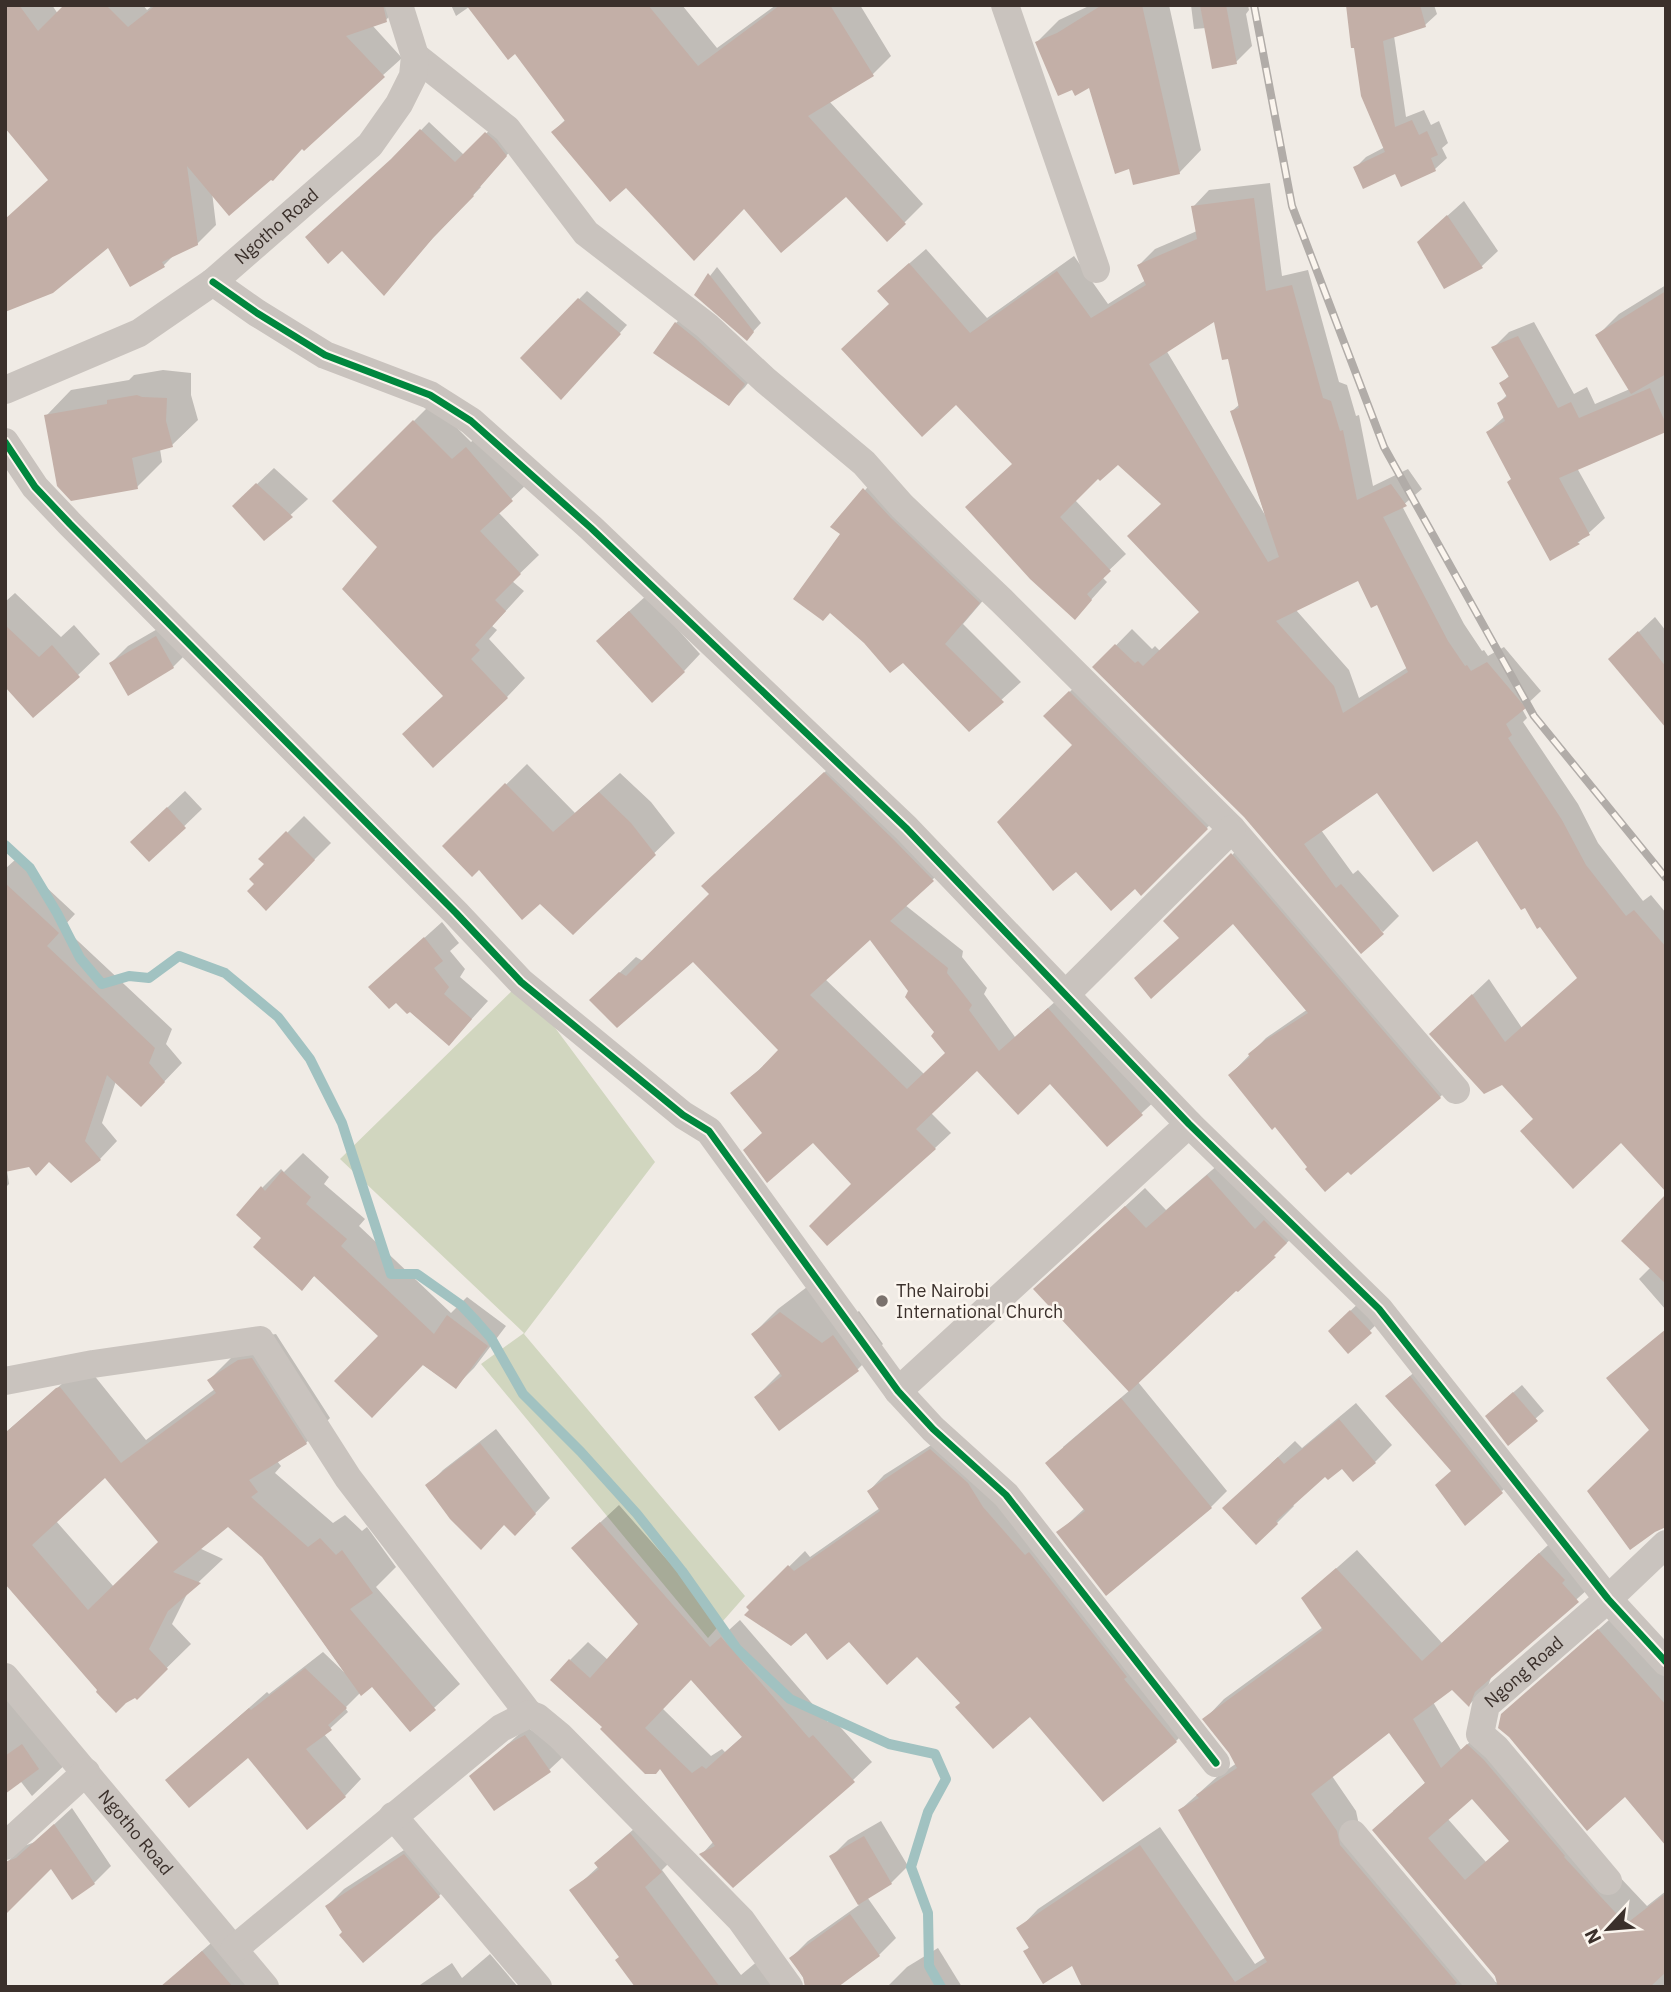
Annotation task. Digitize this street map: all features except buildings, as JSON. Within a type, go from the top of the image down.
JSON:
[{"type":"street","points":[[399,5],[415,56],[508,129],[586,233],[707,326],[765,380],[863,463],[902,506],[1232,829],[1456,1090]]},
{"type":"street","points":[[1005,5],[1096,269]]},
{"type":"street","name":"Ngotho Road","points":[[5,390],[139,333],[213,282],[370,145],[399,104],[413,76],[415,56]]},
{"type":"street","points":[[213,282],[325,355],[430,395],[471,421],[591,528],[906,828],[1189,1124],[1379,1309],[1608,1599],[1666,1662]]},
{"type":"street","points":[[5,442],[35,487],[70,524],[521,982],[683,1115],[709,1131],[898,1391],[933,1429],[1006,1494],[1216,1763]]},
{"type":"street","points":[[1066,994],[1232,829]]},
{"type":"street","points":[[898,1391],[1189,1124]]},
{"type":"street","points":[[5,1381],[93,1364],[260,1340],[348,1478],[529,1714],[537,1717],[560,1736],[741,1920],[789,1987]]},
{"type":"street","name":"Ngong Road","points":[[1608,1881],[1496,1748],[1480,1734],[1486,1705],[1608,1599],[1666,1544]]},
{"type":"street","name":"Ngotho Road","points":[[5,1677],[265,1987]]},
{"type":"street","points":[[234,1949],[501,1728],[529,1714]]},
{"type":"street","points":[[5,1846],[86,1772]]},
{"type":"street","points":[[393,1815],[538,1987]]},
{"type":"street","points":[[1353,1834],[1482,1987]]},
{"type":"green space","points":[[521,982],[655,1162],[524,1334],[745,1596],[708,1638],[481,1364],[524,1333],[340,1159]]},
{"type":"waterway","points":[[5,845],[30,868],[80,958],[102,984],[129,976],[149,978],[179,956],[225,973],[278,1017],[310,1059],[342,1123],[391,1274],[417,1274],[461,1305],[477,1322],[491,1338],[523,1394],[581,1452],[637,1514],[682,1571],[737,1649],[790,1699],[889,1744],[935,1754],[946,1779],[928,1812],[911,1867],[928,1913],[929,1966],[941,1987]]},
{"type":"railway","points":[[1254,5],[1292,206],[1384,447],[1534,716],[1666,878]]},
{"type":"cycle path","points":[[213,282],[325,355],[430,395],[471,421],[591,528],[906,828],[1189,1124],[1379,1309],[1608,1599],[1666,1662]]},
{"type":"cycle path","points":[[5,442],[35,487],[70,524],[521,982],[683,1115],[709,1131],[898,1391],[933,1429],[1006,1495],[1216,1763]]},
{"type":"place","name":"The Nairobi International Church","points":[[882,1301]]}]
